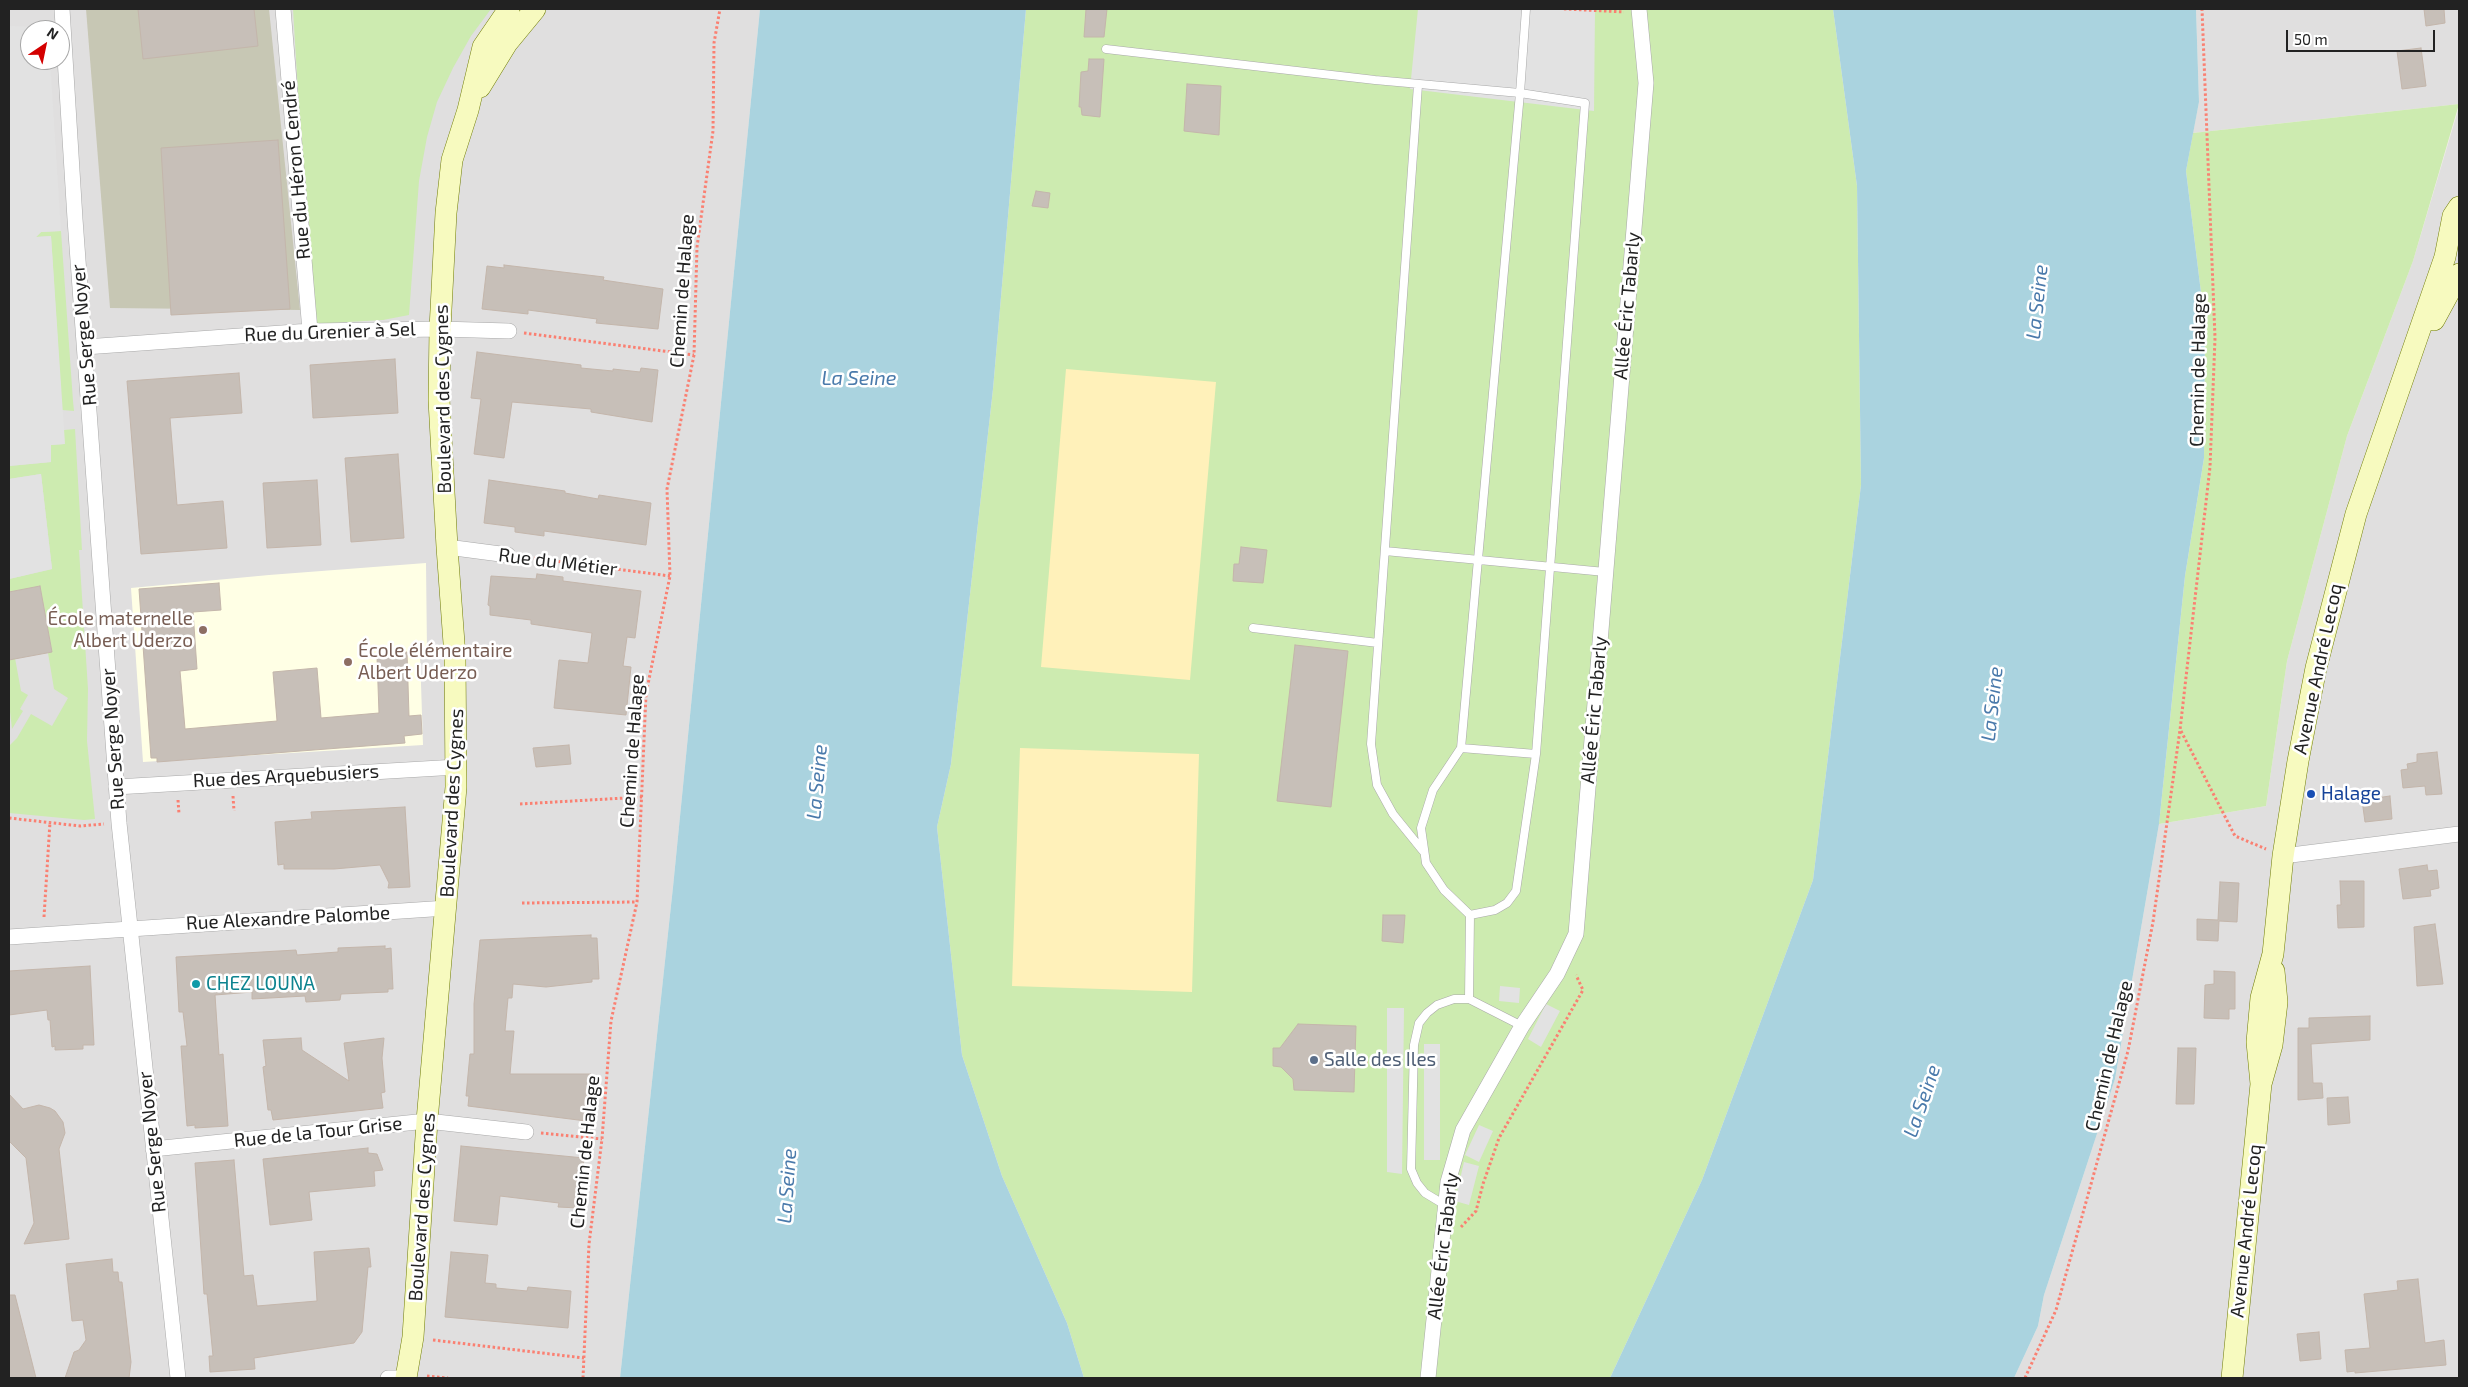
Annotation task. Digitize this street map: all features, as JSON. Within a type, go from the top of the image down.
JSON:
[{"type":"main road","name":"Boulevard des Cygnes","points":[[405,1378],[413,1337],[427,1121],[447,908],[456,767],[456,657],[446,547],[439,400],[440,329],[449,181],[452,160],[468,110],[483,47],[508,9]]},
{"type":"main road","name":"Boulevard des Cygnes","points":[[468,110],[507,43],[535,9]]},
{"type":"main road","points":[[2397,392],[2445,256],[2455,242],[2453,216],[2459,207]]},
{"type":"main road","points":[[2397,392],[2459,274]]},
{"type":"main road","name":"Avenue André Lecoq","points":[[2232,1378],[2261,1084],[2272,1045],[2277,1002],[2273,954],[2283,856],[2307,708],[2329,611],[2356,514],[2397,392]]},
{"type":"street","name":"Rue Serge Noyer","points":[[62,9],[75,219],[86,347],[119,823],[178,1378]]},
{"type":"street","name":"Rue du Héron Cendré","points":[[283,9],[310,331]]},
{"type":"street","name":"Allée Éric Tabarly","points":[[1428,1378],[1448,1182],[1463,1130],[1522,1026],[1557,974],[1576,934],[1646,83],[1639,11]]},
{"type":"street","name":"Rue du Grenier à Sel","points":[[86,347],[310,331],[440,329],[509,332]]},
{"type":"street","name":"Rue du Métier","points":[[446,547],[508,555]]},
{"type":"street","name":"Rue des Arquebusiers","points":[[116,786],[456,767]]},
{"type":"street","points":[[2283,856],[2459,834]]},
{"type":"street","name":"Rue Alexandre Palombe","points":[[9,937],[129,927],[447,908]]},
{"type":"street","name":"Rue de la Tour Grise","points":[[153,1149],[427,1121],[526,1132]]},
{"type":"street","points":[[388,1378],[405,1378]]},
{"type":"lane","points":[[1469,999],[1470,914],[1444,890],[1426,863],[1421,828],[1433,790],[1461,748],[1526,9]]},
{"type":"lane","points":[[1106,49],[1418,85],[1520,93],[1585,103],[1536,754],[1516,891],[1507,903],[1495,910],[1470,914]]},
{"type":"lane","points":[[1418,85],[1371,744],[1377,785],[1393,814],[1424,852]]},
{"type":"lane","points":[[1385,550],[1605,572]]},
{"type":"lane","points":[[1254,628],[1378,643]]},
{"type":"lane","points":[[1461,748],[1536,754]]},
{"type":"lane","points":[[1445,1205],[1426,1193],[1417,1183],[1410,1169],[1414,1045],[1419,1023],[1437,1005],[1454,999],[1469,999],[1522,1026]]},
{"type":"path","name":"Chemin de Halage","points":[[583,1378],[590,1244],[602,1140],[611,1021],[637,902],[646,694],[670,576],[667,489],[694,355],[697,247],[713,131],[714,43],[720,9]]},
{"type":"path","points":[[1565,9],[1639,11]]},
{"type":"path","name":"Chemin de Halage","points":[[2025,1378],[2056,1310],[2128,1051],[2154,922],[2180,730],[2210,467],[2215,338],[2202,9]]},
{"type":"path","points":[[509,332],[694,355]]},
{"type":"path","name":"Rue du Métier","points":[[508,555],[670,576]]},
{"type":"path","points":[[2180,730],[2235,836],[2283,856]]},
{"type":"path","points":[[520,804],[642,797]]},
{"type":"path","points":[[9,818],[80,826],[119,823]]},
{"type":"path","points":[[44,917],[50,822]]},
{"type":"path","points":[[102,824],[103,834]]},
{"type":"path","points":[[522,903],[637,902]]},
{"type":"path","points":[[35,918],[54,916]]},
{"type":"path","points":[[1456,1232],[1476,1211],[1499,1138],[1583,990],[1566,956]]},
{"type":"path","points":[[1355,1062],[1413,1064]]},
{"type":"path","points":[[526,1132],[602,1140]]},
{"type":"path","points":[[413,1337],[584,1358]]},
{"type":"shaded area","points":[[9,9],[760,9],[673,887],[620,1378],[9,1378]]},
{"type":"shaded area","points":[[86,9],[269,9],[300,310],[110,308]]},
{"type":"shaded area","points":[[1418,9],[1595,9],[1594,111],[1410,89]]},
{"type":"shaded area","points":[[2196,9],[2459,9],[2459,104],[2193,133],[2199,102]]},
{"type":"shaded area","points":[[9,26],[20,26],[20,70],[51,70],[61,231],[41,232],[36,237],[51,236],[65,444],[51,445],[51,462],[9,466]]},
{"type":"shaded area","points":[[2459,107],[2459,1378],[2014,1378],[2038,1326],[2044,1295],[2115,1079],[2159,824],[2266,806],[2287,661],[2347,436],[2413,261]]},
{"type":"shaded area","points":[[41,474],[52,569],[9,579],[9,479]]},
{"type":"shaded area","points":[[426,563],[427,652],[420,653],[423,745],[143,762],[131,588]]},
{"type":"shaded area","points":[[1500,986],[1520,988],[1519,1003],[1499,1001]]},
{"type":"shaded area","points":[[1546,1004],[1560,1011],[1541,1047],[1528,1039]]},
{"type":"shaded area","points":[[1387,1008],[1404,1008],[1402,1174],[1387,1172]]},
{"type":"shaded area","points":[[1424,1044],[1440,1044],[1440,1160],[1424,1160]]},
{"type":"shaded area","points":[[1479,1125],[1493,1131],[1479,1162],[1465,1155]]},
{"type":"shaded area","points":[[1464,1162],[1479,1166],[1469,1205],[1455,1201]]},
{"type":"green space","points":[[293,9],[491,9],[471,36],[453,68],[437,102],[427,137],[419,181],[409,315],[383,320],[312,324]]},
{"type":"green space","points":[[1026,9],[1833,9],[1857,186],[1861,485],[1813,880],[1702,1180],[1610,1378],[1084,1378],[1067,1323],[1002,1176],[962,1055],[937,827],[951,764],[993,389]]},
{"type":"green space","points":[[2459,104],[2413,261],[2347,436],[2287,661],[2266,806],[2159,824],[2185,576],[2204,458],[2205,325],[2186,171],[2193,133]]},
{"type":"green space","points":[[61,231],[74,411],[62,410],[51,236],[36,237],[41,232]]},
{"type":"green space","points":[[75,429],[82,550],[79,550],[88,689],[87,741],[95,819],[84,820],[9,813],[9,746],[17,738],[31,714],[52,726],[68,698],[54,689],[48,653],[52,651],[40,586],[9,592],[9,579],[52,569],[41,474],[9,479],[9,466],[51,462],[50,445],[64,444],[64,430]]},
{"type":"green space","points":[[15,658],[21,691],[28,695],[20,709],[23,711],[12,729],[9,703],[9,660]]},
{"type":"sand","points":[[1066,369],[1216,382],[1190,680],[1041,667]]},
{"type":"sand","points":[[1020,748],[1199,754],[1192,992],[1012,986]]},
{"type":"water","name":"La Seine","points":[[760,9],[1026,9],[993,389],[951,764],[937,827],[962,1055],[1002,1176],[1067,1323],[1084,1378],[620,1378],[673,887]]},
{"type":"water","name":"La Seine","points":[[1833,9],[2196,9],[2199,102],[2186,171],[2205,325],[2204,458],[2185,576],[2159,824],[2115,1079],[2044,1295],[2038,1326],[2014,1378],[1610,1378],[1702,1180],[1813,880],[1861,485],[1857,186]]},
{"type":"building","points":[[138,9],[254,9],[258,46],[143,59]]},
{"type":"building","points":[[1086,9],[1107,9],[1104,37],[1084,37]]},
{"type":"building","points":[[2424,9],[2444,9],[2445,23],[2426,26]]},
{"type":"building","points":[[2421,48],[2426,86],[2402,89],[2397,51]]},
{"type":"building","points":[[1089,59],[1104,59],[1100,117],[1082,115],[1081,107],[1079,107],[1081,72],[1088,71]]},
{"type":"building","points":[[1187,84],[1221,86],[1219,135],[1184,131]]},
{"type":"building","points":[[278,140],[290,309],[171,315],[161,148]]},
{"type":"building","points":[[1036,191],[1050,193],[1048,208],[1032,206]]},
{"type":"building","points":[[504,265],[604,277],[603,280],[663,289],[658,329],[596,323],[597,319],[528,310],[528,314],[482,309],[487,266],[504,268]]},
{"type":"building","points":[[477,352],[581,365],[581,368],[640,372],[641,368],[658,370],[652,422],[591,412],[591,409],[512,402],[504,458],[474,454],[481,399],[471,398]]},
{"type":"building","points":[[395,359],[398,413],[313,418],[310,365]]},
{"type":"building","points":[[239,373],[242,413],[170,418],[177,505],[223,501],[227,548],[141,554],[127,381]]},
{"type":"building","points":[[398,454],[404,538],[351,542],[345,458]]},
{"type":"building","points":[[317,480],[321,545],[267,548],[263,483]]},
{"type":"building","points":[[489,480],[565,491],[565,493],[598,499],[599,495],[651,503],[646,545],[544,531],[544,536],[515,532],[515,527],[484,523]]},
{"type":"building","points":[[1241,547],[1267,550],[1263,583],[1233,581],[1234,564],[1239,564]]},
{"type":"building","points":[[537,574],[563,577],[563,581],[641,591],[635,638],[627,637],[623,666],[631,667],[626,715],[554,708],[559,660],[588,663],[592,633],[531,624],[531,620],[490,615],[490,606],[488,605],[491,576],[536,579]]},
{"type":"building","points":[[219,583],[221,610],[193,612],[197,669],[180,671],[185,729],[277,721],[273,672],[317,668],[321,718],[379,713],[377,657],[407,652],[409,716],[421,715],[422,734],[404,736],[405,743],[157,762],[157,758],[151,758],[139,589]]},
{"type":"building","points":[[40,586],[52,652],[9,660],[9,592]]},
{"type":"building","points":[[1295,645],[1348,651],[1331,807],[1277,801]]},
{"type":"building","points":[[569,745],[571,764],[536,767],[533,748]]},
{"type":"building","points":[[2437,752],[2442,794],[2426,795],[2425,786],[2403,788],[2401,770],[2408,769],[2407,764],[2417,762],[2417,754]]},
{"type":"building","points":[[2390,796],[2392,819],[2365,822],[2362,800]]},
{"type":"building","points":[[405,807],[410,887],[388,888],[389,883],[380,865],[334,869],[284,869],[284,864],[278,865],[275,822],[312,819],[311,812]]},
{"type":"building","points":[[2427,865],[2428,871],[2437,870],[2439,888],[2430,890],[2431,896],[2403,899],[2399,869]]},
{"type":"building","points":[[2340,881],[2364,881],[2364,927],[2338,928],[2337,905],[2341,905]]},
{"type":"building","points":[[2220,882],[2239,883],[2237,922],[2219,921],[2218,941],[2197,940],[2197,919],[2218,920]]},
{"type":"building","points":[[1383,915],[1405,915],[1403,943],[1382,941]]},
{"type":"building","points":[[2435,924],[2443,984],[2417,986],[2414,927]]},
{"type":"building","points":[[591,935],[591,938],[597,938],[599,979],[592,979],[592,982],[546,987],[513,984],[512,998],[508,998],[505,1031],[514,1031],[510,1074],[591,1074],[586,1121],[468,1106],[469,1096],[466,1096],[470,1054],[474,1054],[474,1004],[480,940]]},
{"type":"building","points":[[385,946],[385,949],[391,948],[393,989],[388,989],[388,992],[341,994],[340,1000],[306,1002],[305,996],[252,999],[252,992],[215,995],[219,1055],[223,1054],[228,1126],[195,1128],[195,1125],[187,1126],[181,1046],[187,1046],[183,1012],[179,1012],[176,957],[296,950],[297,955],[338,952],[338,948]]},
{"type":"building","points":[[90,966],[94,1045],[83,1045],[83,1049],[55,1050],[55,1046],[52,1047],[50,1020],[48,1020],[47,1010],[9,1015],[9,971]]},
{"type":"building","points":[[2214,971],[2235,972],[2235,1009],[2229,1009],[2229,1019],[2204,1018],[2205,985],[2214,984]]},
{"type":"building","points":[[2370,1016],[2370,1040],[2311,1044],[2313,1083],[2322,1083],[2323,1098],[2298,1100],[2298,1028],[2309,1028],[2309,1018]]},
{"type":"building","name":"Salle des Iles","points":[[1298,1024],[1356,1026],[1354,1092],[1294,1090],[1293,1079],[1281,1067],[1273,1066],[1273,1048],[1280,1048]]},
{"type":"building","points":[[301,1038],[302,1050],[349,1081],[344,1043],[384,1038],[382,1058],[385,1092],[381,1093],[383,1108],[273,1120],[271,1110],[268,1110],[263,1067],[266,1066],[263,1040]]},
{"type":"building","points":[[2178,1048],[2196,1048],[2194,1104],[2176,1104]]},
{"type":"building","points":[[9,1094],[23,1109],[39,1105],[50,1108],[55,1111],[63,1122],[65,1133],[59,1149],[69,1239],[24,1244],[34,1223],[26,1158],[9,1141]]},
{"type":"building","points":[[2348,1097],[2350,1123],[2328,1125],[2327,1098]]},
{"type":"building","points":[[461,1146],[584,1158],[579,1208],[558,1207],[559,1203],[500,1196],[497,1225],[454,1221]]},
{"type":"building","points":[[368,1148],[368,1153],[377,1154],[383,1170],[374,1171],[375,1186],[309,1192],[312,1220],[270,1225],[263,1159]]},
{"type":"building","points":[[234,1160],[244,1276],[253,1275],[257,1306],[317,1301],[314,1252],[369,1248],[371,1267],[368,1267],[362,1332],[354,1343],[254,1358],[255,1369],[210,1372],[209,1356],[213,1356],[207,1294],[204,1294],[195,1163]]},
{"type":"building","points":[[451,1252],[488,1255],[485,1283],[496,1284],[496,1288],[527,1291],[528,1287],[571,1291],[568,1328],[445,1317]]},
{"type":"building","points":[[112,1259],[113,1272],[118,1272],[119,1282],[122,1282],[131,1362],[129,1378],[65,1378],[74,1352],[79,1350],[86,1340],[83,1320],[72,1321],[66,1264]]},
{"type":"building","points":[[2418,1279],[2425,1343],[2444,1340],[2446,1365],[2355,1373],[2355,1371],[2347,1372],[2345,1350],[2370,1348],[2364,1294],[2398,1290],[2397,1281]]},
{"type":"building","points":[[9,1295],[15,1295],[36,1378],[9,1378]]},
{"type":"building","points":[[2319,1332],[2321,1359],[2300,1361],[2297,1334]]},
{"type":"place","name":"École maternelle Albert Uderzo","points":[[203,630]]},
{"type":"place","name":"École élémentaire Albert Uderzo","points":[[348,662]]},
{"type":"place","name":"Halage","points":[[2311,794]]},
{"type":"place","name":"CHEZ LOUNA","points":[[196,984]]},
{"type":"place","name":"Salle des Iles","points":[[1314,1060]]}]
